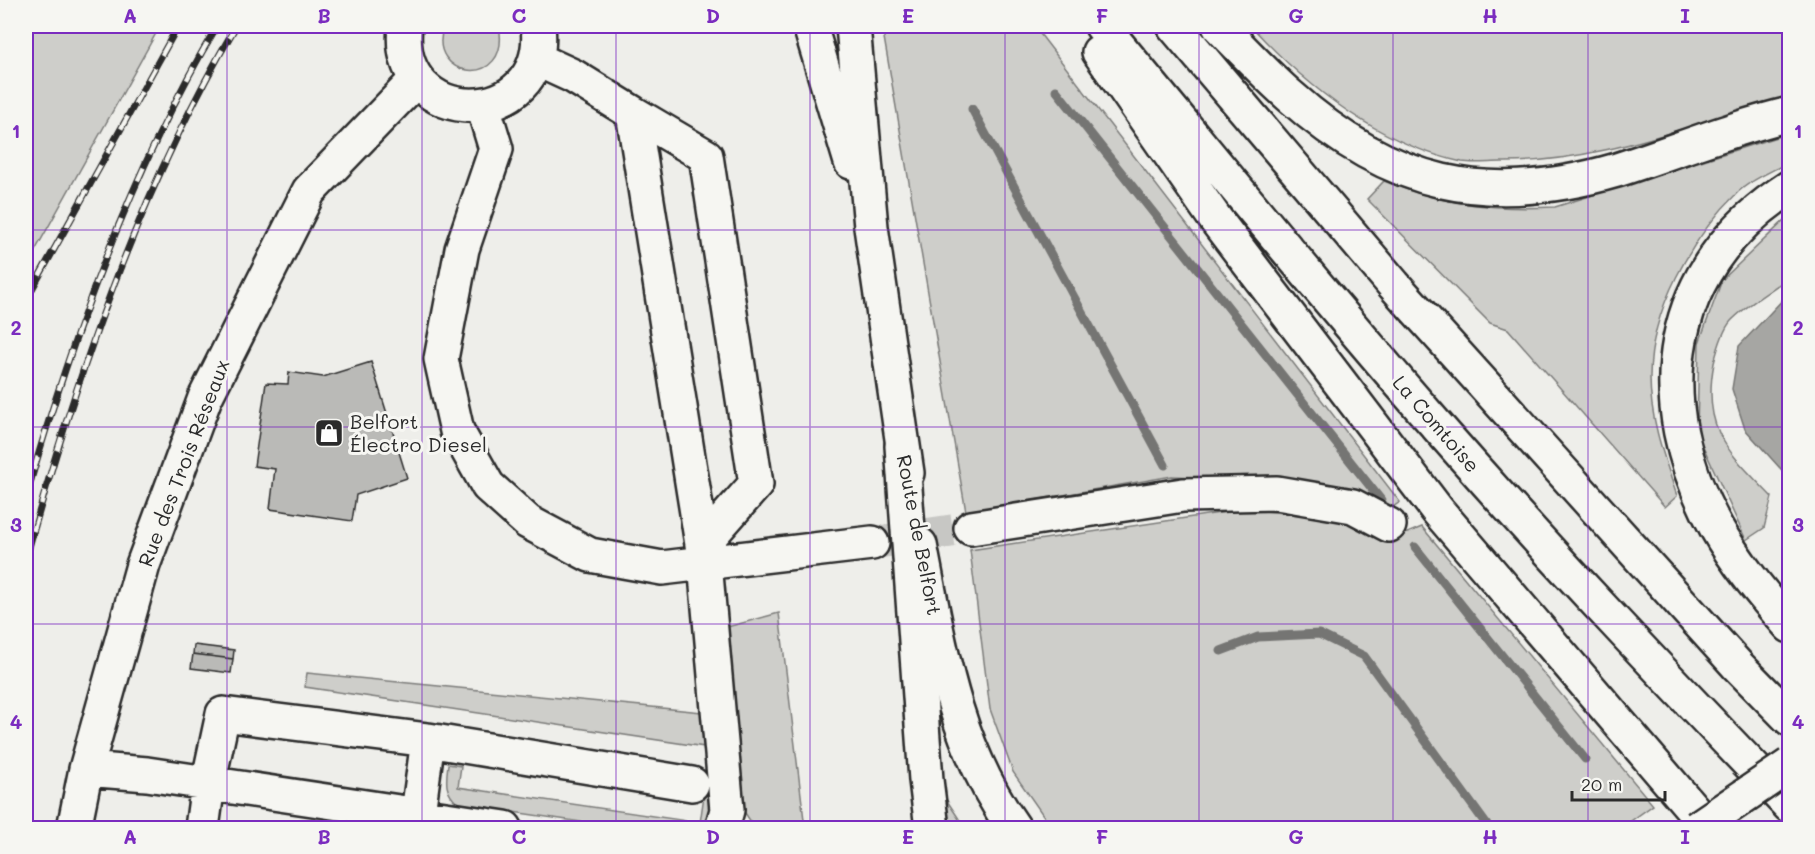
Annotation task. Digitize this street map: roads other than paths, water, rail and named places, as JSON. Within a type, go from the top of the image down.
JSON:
[{"type":"main road","points":[[405,26],[404,45],[416,80],[430,93],[446,102],[464,106],[483,106],[500,100],[516,90],[528,76],[536,59],[540,41],[538,26]]},
{"type":"main road","name":"Route de Belfort","points":[[810,26],[871,227]]},
{"type":"main road","points":[[1080,26],[1216,220],[1438,511],[1709,828]]},
{"type":"main road","name":"La Comtoise","points":[[1102,26],[1330,302],[1432,420],[1601,608],[1790,806]]},
{"type":"main road","points":[[1174,26],[1394,285],[1738,666],[1790,719]]},
{"type":"main road","points":[[1219,26],[1288,95],[1352,143],[1407,171],[1452,185],[1504,189],[1552,185],[1615,170],[1790,114]]},
{"type":"main road","name":"Route de Belfort","points":[[852,35],[871,227],[902,446],[942,660],[959,723],[977,766],[1014,828]]},
{"type":"main road","points":[[536,59],[573,76],[706,156],[756,484],[704,554]]},
{"type":"main road","name":"Rue des Trois Réseaux","points":[[74,828],[86,768],[143,565],[205,398],[309,191],[416,80]]},
{"type":"main road","points":[[483,106],[496,149],[462,249],[441,359],[457,431],[488,486],[528,522],[590,555],[662,568],[704,554],[872,543]]},
{"type":"main road","points":[[633,113],[704,554],[728,810],[722,828]]},
{"type":"main road","points":[[1790,187],[1739,226],[1707,266],[1695,288],[1680,333],[1674,390],[1680,435],[1689,464],[1716,526],[1735,558],[1790,626]]},
{"type":"main road","points":[[902,446],[926,780],[932,828]]},
{"type":"main road","points":[[971,528],[1183,495],[1277,494],[1353,506],[1389,525]]},
{"type":"main road","points":[[202,828],[208,784],[223,714],[428,740],[692,784]]},
{"type":"main road","points":[[417,821],[428,740]]},
{"type":"main road","points":[[1697,828],[1790,765]]},
{"type":"main road","points":[[86,768],[147,774],[417,821],[505,828]]},
{"type":"waterway","points":[[1056,90],[1381,500]]},
{"type":"waterway","points":[[972,109],[1165,465]]},
{"type":"waterway","points":[[1415,547],[1585,759]]},
{"type":"waterway","points":[[1221,651],[1258,637],[1319,634],[1364,656],[1489,828]]},
{"type":"tunnel","points":[[872,543],[971,528]]},
{"type":"railway","points":[[26,300],[178,26]]},
{"type":"railway","points":[[26,497],[63,376],[106,255],[157,138],[217,26]]},
{"type":"railway","points":[[26,558],[89,352],[140,218],[169,153],[236,26]]},
{"type":"place","name":"Belfort Électro Diesel","points":[[329,433]]}]
